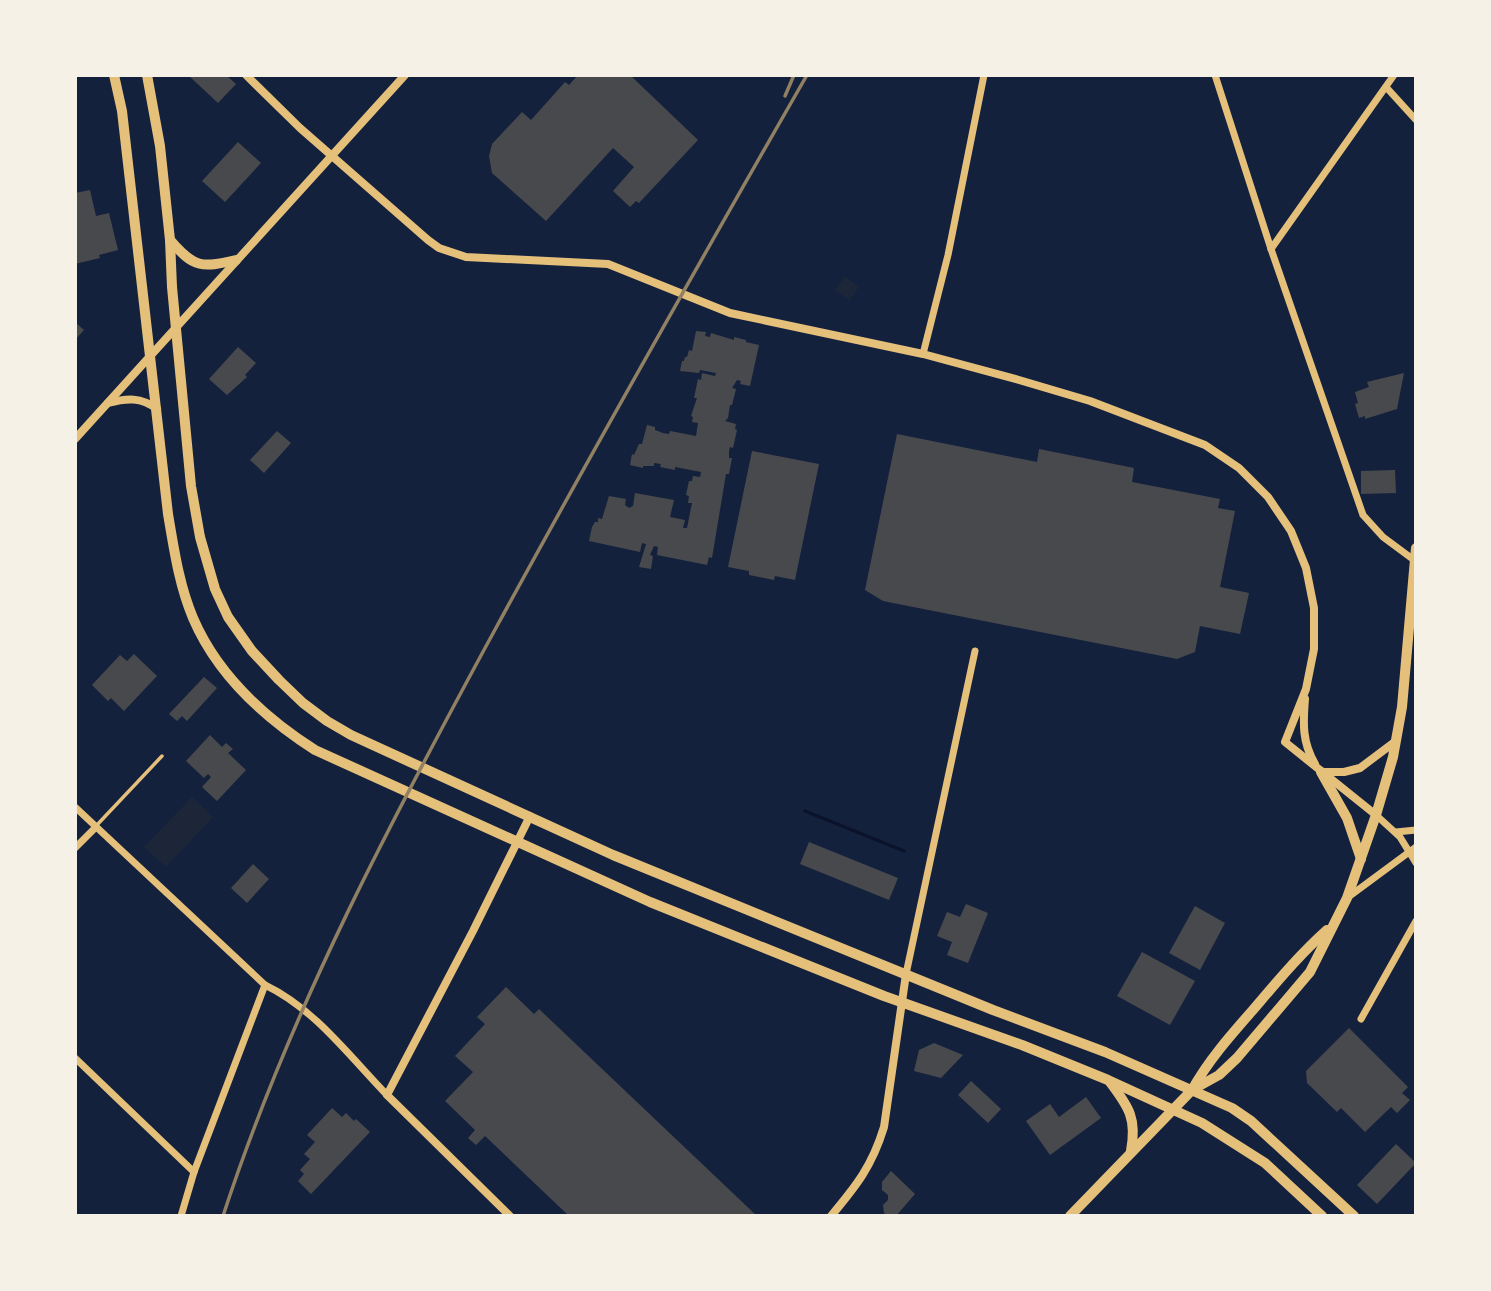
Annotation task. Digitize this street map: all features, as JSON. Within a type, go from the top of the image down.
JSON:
[{"type":"main road","points":[[114,75],[122,111],[176,566],[193,620],[232,679],[273,721],[315,750],[684,917],[901,1002],[1022,1045],[1202,1123],[1254,1156],[1322,1216]]},
{"type":"main road","points":[[147,75],[170,240],[175,328],[191,486],[200,537],[215,589],[228,617],[252,651],[303,703],[351,735],[613,855],[1105,1052],[1232,1108],[1251,1121],[1354,1216]]},
{"type":"main road","points":[[170,240],[195,264],[210,266],[236,260]]},
{"type":"main road","points":[[1070,1216],[1192,1090],[1219,1075],[1269,1023],[1310,972],[1347,898],[1376,814],[1396,741],[1402,707],[1416,548]]},
{"type":"main road","points":[[1321,772],[1347,818],[1361,860]]},
{"type":"main road","points":[[1192,1090],[1204,1068],[1241,1023],[1302,952],[1332,926]]},
{"type":"main road","points":[[1108,1080],[1130,1111],[1134,1135],[1131,1151]]},
{"type":"street","points":[[246,75],[330,155],[428,240],[452,254],[608,264],[730,313],[923,354],[1097,404],[1187,437],[1223,456],[1254,482],[1280,513],[1299,549],[1311,588],[1315,628],[1311,669],[1285,741],[1396,832],[1413,849],[1416,863]]},
{"type":"street","points":[[75,439],[405,75]]},
{"type":"street","points":[[923,354],[948,255],[984,75]]},
{"type":"street","points":[[1214,75],[1270,248],[1363,515],[1382,537],[1415,560]]},
{"type":"street","points":[[1270,248],[1394,75]]},
{"type":"street","points":[[1386,87],[1416,120]]},
{"type":"street","points":[[108,402],[128,398],[141,400],[157,410]]},
{"type":"street","points":[[831,1216],[865,1175],[884,1127],[906,974],[975,651]]},
{"type":"street","points":[[1306,689],[1303,732],[1305,742],[1321,772]]},
{"type":"street","points":[[1321,772],[1345,772],[1360,768],[1396,741]]},
{"type":"street","points":[[75,807],[265,985],[303,1007],[387,1095],[510,1216]]},
{"type":"street","points":[[387,1095],[530,816]]},
{"type":"street","points":[[75,848],[96,827]]},
{"type":"street","points":[[1396,832],[1416,830]]},
{"type":"street","points":[[1347,898],[1413,849]]},
{"type":"street","points":[[1361,1019],[1416,921]]},
{"type":"street","points":[[181,1214],[194,1172],[265,985]]},
{"type":"street","points":[[75,1058],[194,1172]]},
{"type":"lane","points":[[96,827],[162,756]]},
{"type":"shaded area","points":[[845,276],[859,287],[849,301],[835,290]]},
{"type":"shaded area","points":[[192,797],[213,817],[166,867],[144,847]]},
{"type":"building","points":[[188,75],[226,75],[236,84],[218,103]]},
{"type":"building","points":[[578,75],[630,75],[698,140],[639,203],[636,201],[630,207],[613,191],[634,167],[613,148],[546,221],[492,173],[489,156],[492,144],[522,112],[531,120],[565,82],[569,85]]},
{"type":"building","points":[[238,142],[261,163],[225,202],[202,181]]},
{"type":"building","points":[[90,190],[96,216],[109,213],[118,250],[75,264],[75,193]]},
{"type":"building","points":[[75,322],[84,330],[75,340]]},
{"type":"building","points":[[696,331],[706,332],[705,336],[710,337],[711,333],[759,345],[750,386],[740,384],[741,381],[737,380],[732,388],[736,389],[725,421],[736,424],[737,430],[733,448],[730,447],[729,451],[729,458],[732,458],[729,474],[726,474],[712,558],[709,557],[707,565],[657,555],[658,547],[654,546],[650,555],[653,556],[651,569],[639,567],[646,544],[642,543],[640,552],[589,541],[592,527],[598,522],[598,518],[602,519],[609,496],[626,499],[625,505],[629,508],[633,506],[635,493],[674,500],[670,517],[685,520],[683,528],[687,528],[692,503],[688,503],[689,496],[686,495],[689,481],[692,481],[693,476],[700,477],[701,472],[675,467],[675,470],[654,463],[654,466],[643,468],[630,465],[632,454],[634,455],[639,444],[642,444],[647,425],[663,433],[669,434],[670,431],[696,436],[698,423],[692,422],[691,416],[697,398],[694,398],[698,379],[701,380],[702,373],[715,376],[716,373],[700,370],[699,373],[680,371],[682,361],[689,350],[692,351]]},
{"type":"building","points":[[238,347],[256,363],[245,375],[247,377],[227,395],[209,379]]},
{"type":"building","points":[[1404,373],[1397,409],[1365,419],[1365,416],[1359,418],[1355,392],[1369,387],[1367,382]]},
{"type":"building","points":[[277,431],[291,443],[264,473],[250,460]]},
{"type":"building","points":[[897,434],[1037,462],[1039,449],[1134,468],[1132,482],[1220,499],[1218,508],[1235,511],[1220,587],[1249,593],[1240,634],[1200,626],[1195,652],[1177,659],[883,601],[865,590]]},
{"type":"building","points":[[752,451],[819,464],[795,580],[775,576],[774,580],[728,567]]},
{"type":"building","points":[[1395,470],[1396,493],[1361,494],[1361,471]]},
{"type":"building","points":[[134,654],[157,676],[124,711],[111,698],[108,701],[92,685],[120,655],[127,661]]},
{"type":"building","points":[[204,677],[217,688],[187,721],[182,716],[177,721],[169,714]]},
{"type":"building","points":[[210,735],[222,747],[226,743],[233,749],[228,753],[246,770],[217,801],[202,787],[211,777],[208,774],[204,778],[186,761]]},
{"type":"building","points":[[809,842],[898,878],[889,900],[800,864]]},
{"type":"building","points":[[253,864],[269,879],[247,903],[231,888]]},
{"type":"building","points":[[966,904],[988,913],[968,963],[947,955],[952,942],[937,936],[947,912],[960,917]]},
{"type":"building","points":[[1195,906],[1225,923],[1200,970],[1169,953]]},
{"type":"building","points":[[1142,952],[1195,981],[1170,1025],[1117,996]]},
{"type":"building","points":[[506,987],[534,1014],[539,1009],[757,1216],[569,1216],[485,1136],[476,1145],[468,1138],[475,1130],[445,1101],[473,1072],[455,1056],[485,1024],[477,1017]]},
{"type":"building","points":[[1349,1028],[1408,1087],[1402,1093],[1410,1100],[1397,1113],[1391,1107],[1365,1132],[1341,1108],[1337,1112],[1307,1083],[1306,1071]]},
{"type":"building","points":[[934,1043],[963,1055],[941,1078],[914,1071],[919,1050]]},
{"type":"building","points":[[971,1081],[1001,1109],[988,1123],[958,1095]]},
{"type":"building","points":[[1086,1097],[1101,1118],[1050,1155],[1026,1121],[1050,1104],[1059,1117]]},
{"type":"building","points":[[332,1108],[342,1117],[346,1113],[354,1121],[356,1119],[370,1132],[311,1194],[298,1181],[304,1174],[300,1170],[310,1159],[304,1154],[315,1142],[307,1135]]},
{"type":"building","points":[[1396,1144],[1416,1163],[1377,1204],[1357,1185]]},
{"type":"building","points":[[891,1171],[915,1194],[896,1216],[887,1216],[883,1205],[888,1200],[888,1195],[882,1190],[882,1182]]},
{"type":"waterway","points":[[805,811],[904,851]]},
{"type":"railway","points":[[785,96],[794,75]]},
{"type":"railway","points":[[223,1216],[250,1139],[312,988],[383,842],[535,557],[807,75]]}]
